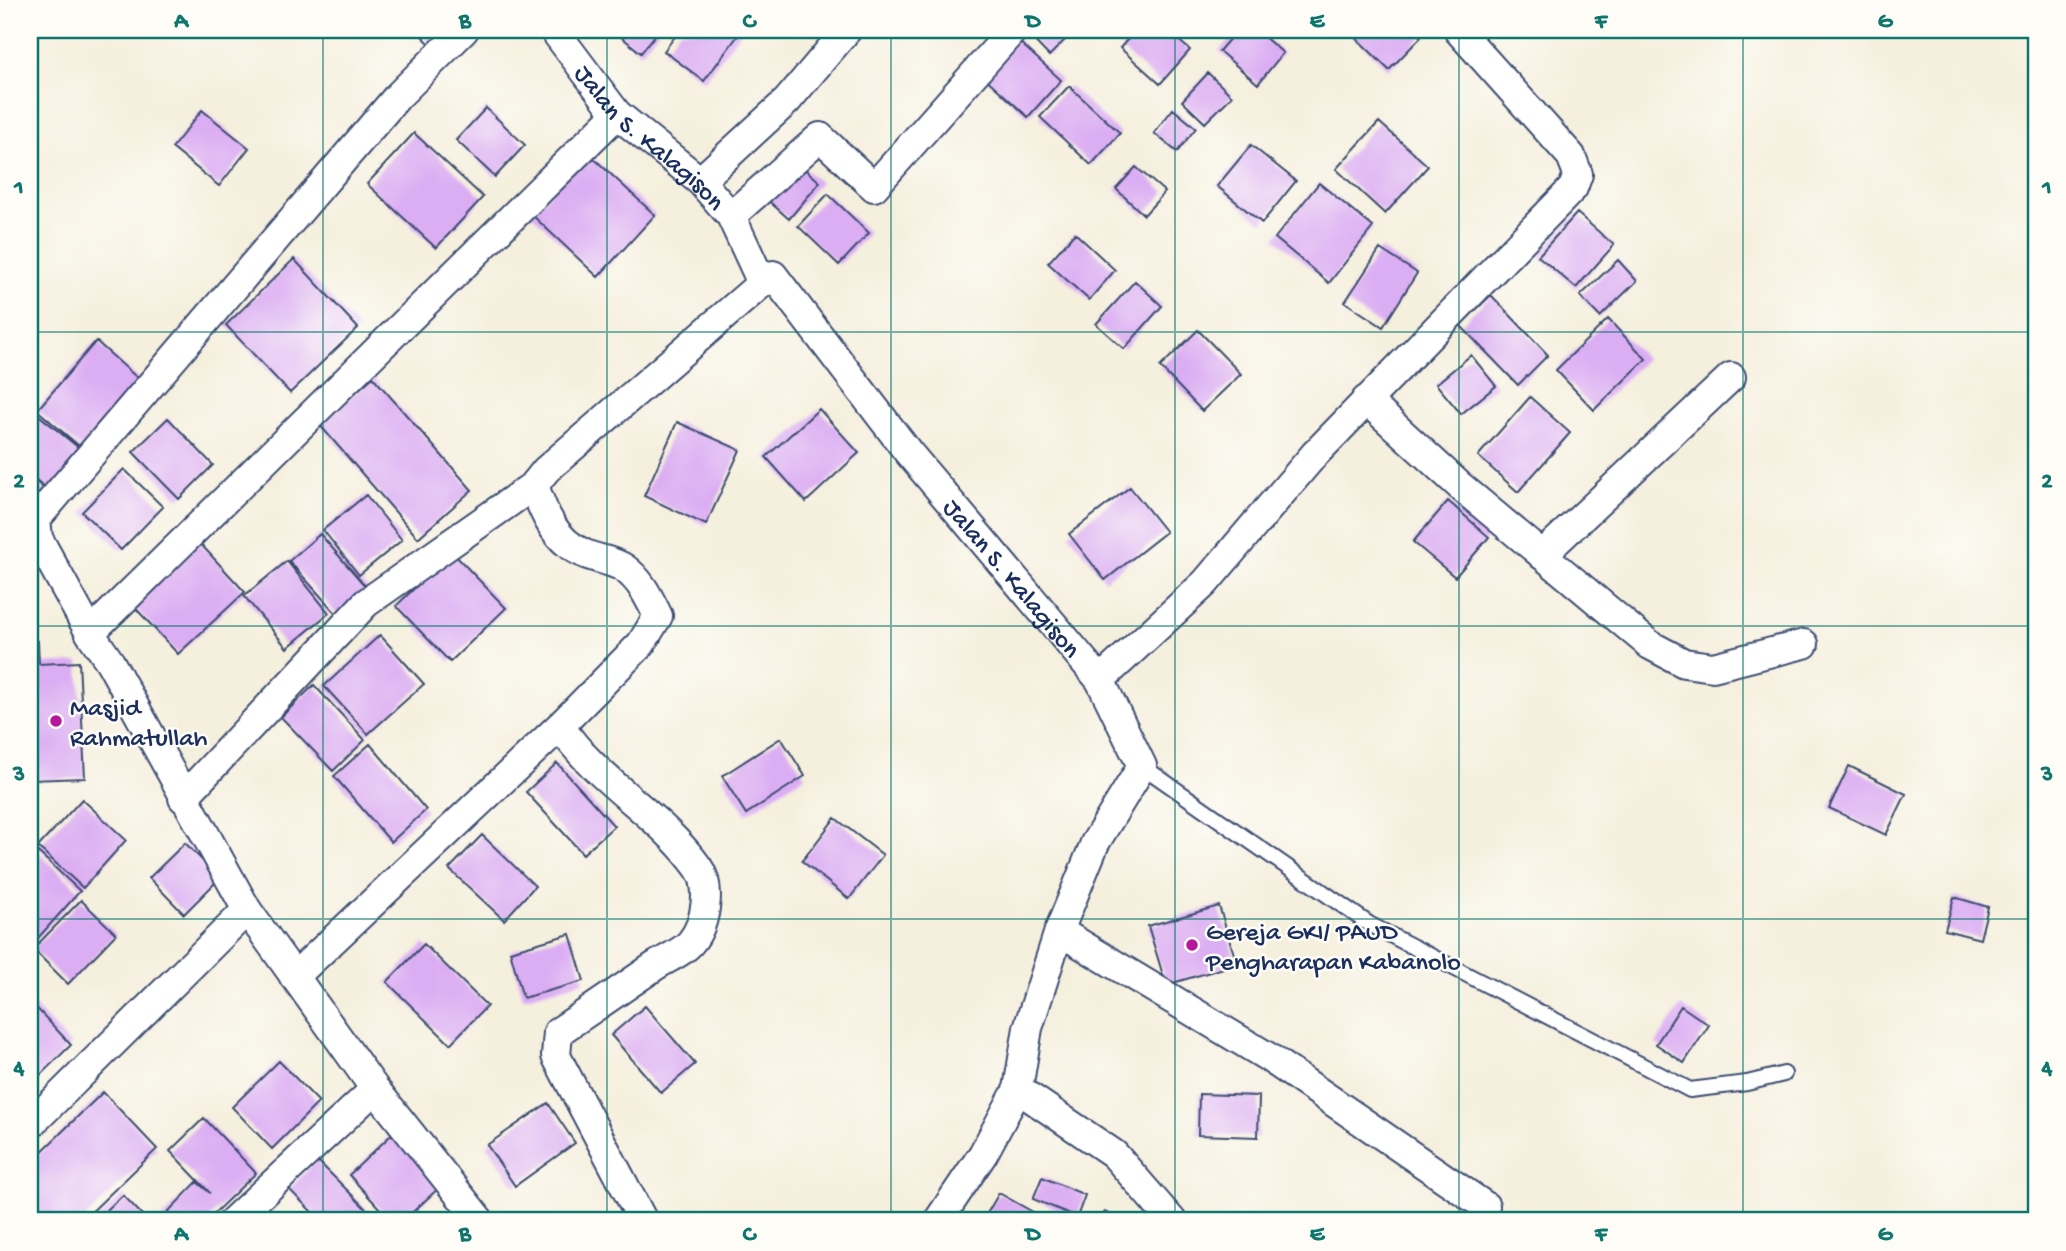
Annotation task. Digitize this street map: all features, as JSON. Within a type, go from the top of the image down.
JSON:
[{"type":"street","points":[[464,30],[397,97],[36,519],[38,538],[247,910],[375,1089],[480,1221]]},
{"type":"street","name":"Jalan S. Kalagison","points":[[554,30],[617,114],[700,181],[731,216],[762,284],[773,275],[908,452],[1100,680],[1142,766]]},
{"type":"street","points":[[700,181],[787,101],[847,30]]},
{"type":"street","points":[[731,216],[820,137],[874,187],[1013,30]]},
{"type":"street","points":[[1100,680],[1205,583],[1314,455],[1573,188],[1578,174],[1571,156],[1458,30]]},
{"type":"street","points":[[90,633],[617,114]]},
{"type":"street","points":[[183,798],[366,603],[534,485],[546,470],[762,284]]},
{"type":"street","points":[[1542,555],[1731,377]]},
{"type":"street","points":[[1366,400],[1460,486],[1650,645],[1684,663],[1713,667],[1804,644]]},
{"type":"street","points":[[294,977],[560,726],[641,644],[658,616],[646,590],[623,567],[581,553],[562,539],[543,513],[534,485]]},
{"type":"street","points":[[560,726],[574,747],[597,771],[677,843],[699,869],[704,887],[706,909],[691,942],[558,1032],[556,1056],[643,1221]]},
{"type":"street","points":[[938,1221],[983,1154],[1018,1088],[1028,1028],[1059,930],[1096,844],[1142,766]]},
{"type":"street","points":[[30,1125],[247,910]]},
{"type":"street","points":[[1059,930],[1268,1057],[1485,1206]]},
{"type":"street","points":[[1018,1088],[1114,1154],[1172,1221]]},
{"type":"street","points":[[233,1221],[375,1089]]},
{"type":"lane","points":[[1142,766],[1370,923],[1690,1090],[1747,1083],[1784,1074]]},
{"type":"building","points":[[416,30],[450,30],[433,47]]},
{"type":"building","points":[[613,30],[659,30],[641,53]]},
{"type":"building","points":[[680,30],[742,30],[704,81],[664,51]]},
{"type":"building","points":[[1024,30],[1058,30],[1066,39],[1049,56]]},
{"type":"building","points":[[1136,30],[1167,30],[1190,50],[1160,84],[1120,48]]},
{"type":"building","points":[[1237,30],[1256,30],[1283,53],[1258,84],[1219,51]]},
{"type":"building","points":[[1348,30],[1413,30],[1421,37],[1389,70]]},
{"type":"building","points":[[1016,39],[1061,80],[1028,117],[983,76]]},
{"type":"building","points":[[1208,73],[1232,96],[1205,123],[1182,101]]},
{"type":"building","points":[[1069,86],[1120,133],[1091,165],[1040,117]]},
{"type":"building","points":[[486,108],[525,145],[495,177],[456,140]]},
{"type":"building","points":[[1173,109],[1196,128],[1177,152],[1154,133]]},
{"type":"building","points":[[202,110],[249,148],[219,186],[172,148]]},
{"type":"building","points":[[1379,122],[1428,166],[1385,214],[1336,169]]},
{"type":"building","points":[[414,133],[483,197],[436,248],[367,184]]},
{"type":"building","points":[[1251,145],[1296,181],[1262,223],[1217,186]]},
{"type":"building","points":[[588,153],[655,215],[598,277],[531,214]]},
{"type":"building","points":[[794,160],[820,182],[789,219],[763,196]]},
{"type":"building","points":[[1136,167],[1165,192],[1144,215],[1116,189]]},
{"type":"building","points":[[1319,183],[1373,227],[1329,283],[1275,238]]},
{"type":"building","points":[[828,194],[869,233],[839,265],[798,226]]},
{"type":"building","points":[[1577,213],[1614,245],[1576,288],[1538,256]]},
{"type":"building","points":[[1075,233],[1115,270],[1089,300],[1048,263]]},
{"type":"building","points":[[1380,249],[1417,273],[1383,327],[1345,302]]},
{"type":"building","points":[[294,259],[358,328],[290,393],[226,325]]},
{"type":"building","points":[[1618,260],[1637,281],[1600,317],[1580,296]]},
{"type":"building","points":[[1135,281],[1162,306],[1124,349],[1096,324]]},
{"type":"building","points":[[1491,295],[1548,355],[1518,385],[1460,325]]},
{"type":"building","points":[[1608,319],[1646,359],[1594,410],[1556,370]]},
{"type":"building","points":[[1198,330],[1241,374],[1202,411],[1160,367]]},
{"type":"building","points":[[96,341],[144,384],[86,452],[37,410]]},
{"type":"building","points":[[1471,355],[1496,386],[1461,414],[1436,384]]},
{"type":"building","points":[[373,377],[472,490],[418,538],[319,424]]},
{"type":"building","points":[[1530,397],[1570,433],[1518,492],[1478,456]]},
{"type":"building","points":[[30,408],[85,453],[52,493],[30,475]]},
{"type":"building","points":[[819,409],[859,453],[806,502],[766,457]]},
{"type":"building","points":[[168,418],[213,465],[179,499],[133,452]]},
{"type":"building","points":[[677,422],[740,450],[706,525],[644,496]]},
{"type":"building","points":[[124,469],[163,507],[121,550],[82,512]]},
{"type":"building","points":[[30,477],[50,493],[30,520]]},
{"type":"building","points":[[1130,487],[1166,532],[1105,580],[1069,534]]},
{"type":"building","points":[[366,495],[402,540],[359,575],[323,530]]},
{"type":"building","points":[[1448,501],[1489,537],[1455,577],[1413,542]]},
{"type":"building","points":[[320,534],[373,595],[343,621],[289,561]]},
{"type":"building","points":[[195,538],[245,592],[178,654],[128,600]]},
{"type":"building","points":[[452,552],[506,608],[450,662],[396,606]]},
{"type":"building","points":[[287,561],[329,613],[287,648],[244,596]]},
{"type":"building","points":[[380,635],[424,684],[368,734],[324,686]]},
{"type":"building","name":"Masjid Rahmatullah","points":[[38,641],[39,664],[79,662],[85,778],[30,780],[30,642]]},
{"type":"building","points":[[314,685],[365,740],[333,771],[281,717]]},
{"type":"building","points":[[781,738],[805,776],[746,814],[722,776]]},
{"type":"building","points":[[370,744],[426,810],[391,842],[334,776]]},
{"type":"building","points":[[557,763],[614,826],[583,854],[526,792]]},
{"type":"building","points":[[1849,766],[1906,794],[1886,835],[1829,808]]},
{"type":"building","points":[[82,799],[126,840],[83,888],[38,847]]},
{"type":"building","points":[[835,818],[883,855],[849,899],[802,861]]},
{"type":"building","points":[[482,835],[535,886],[504,920],[449,869]]},
{"type":"building","points":[[185,843],[220,878],[184,914],[149,878]]},
{"type":"building","points":[[38,852],[80,891],[30,947],[30,861]]},
{"type":"building","points":[[1954,897],[1988,907],[1980,939],[1945,930]]},
{"type":"building","points":[[81,900],[116,934],[68,984],[33,949]]},
{"type":"building","name":"Gereja GKI/ PAUD Pengharapan Kabanolo","points":[[1219,906],[1237,964],[1166,985],[1148,926]]},
{"type":"building","points":[[570,934],[584,981],[523,998],[510,951]]},
{"type":"building","points":[[424,944],[487,1006],[450,1044],[387,982]]},
{"type":"building","points":[[30,1001],[71,1045],[30,1085]]},
{"type":"building","points":[[645,1006],[695,1064],[661,1093],[611,1035]]},
{"type":"building","points":[[1681,1006],[1709,1025],[1684,1063],[1656,1044]]},
{"type":"building","points":[[279,1061],[319,1102],[272,1149],[232,1107]]},
{"type":"building","points":[[103,1092],[157,1149],[82,1221],[30,1221],[30,1163]]},
{"type":"building","points":[[1199,1094],[1259,1096],[1258,1137],[1198,1135]]},
{"type":"building","points":[[548,1103],[575,1143],[515,1186],[487,1145]]},
{"type":"building","points":[[204,1118],[256,1173],[206,1221],[159,1221],[197,1182],[210,1193],[170,1151]]},
{"type":"building","points":[[392,1134],[441,1186],[403,1221],[391,1221],[349,1175]]},
{"type":"building","points":[[317,1160],[368,1211],[358,1221],[321,1221],[289,1189]]},
{"type":"building","points":[[1042,1177],[1085,1195],[1077,1217],[1033,1199]]},
{"type":"building","points":[[999,1193],[1040,1216],[1038,1221],[992,1221],[985,1217]]},
{"type":"building","points":[[123,1195],[148,1221],[95,1221]]},
{"type":"building","points":[[1105,1212],[1120,1221],[1098,1221]]},
{"type":"place","name":"Masjid Rahmatullah","points":[[56,721]]},
{"type":"place","name":"Gereja GKI/ PAUD Pengharapan Kabanolo","points":[[1192,945]]}]
